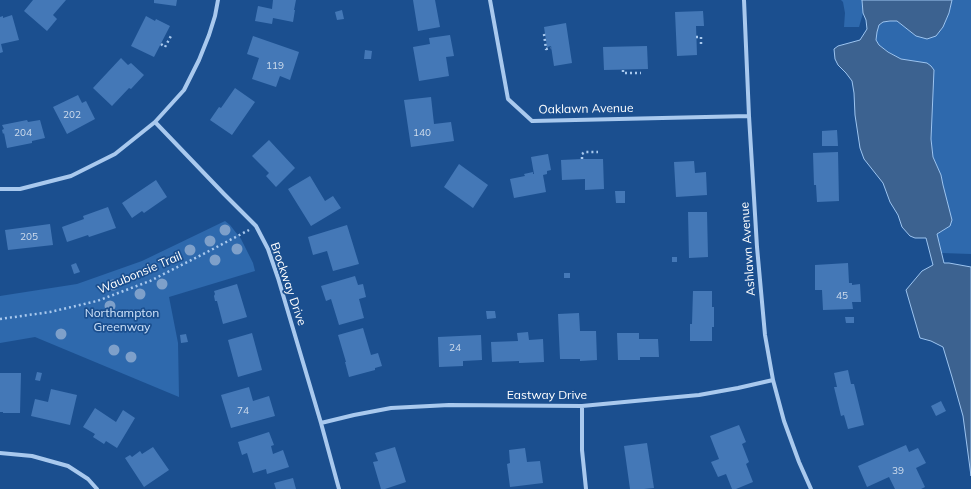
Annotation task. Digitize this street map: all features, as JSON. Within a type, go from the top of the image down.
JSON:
[{"type":"street","points":[[0,189],[20,189],[71,176],[115,154],[155,122],[184,90],[199,60],[209,35],[218,0]]},
{"type":"street","name":"Oaklawn Avenue","points":[[490,0],[508,100],[532,121],[749,116]]},
{"type":"street","name":"Ashlawn Avenue","points":[[744,0],[749,116],[764,335],[773,380],[789,435],[811,489]]},
{"type":"street","name":"Brockway Drive","points":[[155,122],[256,226],[268,249],[321,423],[339,489]]},
{"type":"street","name":"Eastway Drive","points":[[321,423],[391,408],[441,405],[582,406],[699,395],[773,380]]},
{"type":"street","points":[[582,406],[582,450],[586,489]]},
{"type":"street","points":[[0,453],[32,456],[68,466],[88,479],[97,489]]},
{"type":"path","points":[[544,34],[546,49],[551,48]]},
{"type":"path","points":[[161,44],[165,47],[171,36]]},
{"type":"path","points":[[696,37],[701,37],[701,47]]},
{"type":"path","points":[[623,70],[623,73],[641,73]]},
{"type":"path","points":[[582,159],[582,154],[585,152],[598,152]]},
{"type":"path","name":"Waubonsie Trail","points":[[0,319],[50,312],[103,299],[150,281],[213,250],[256,226]]},
{"type":"green space","points":[[841,0],[862,0],[863,13],[859,27],[844,27],[845,13],[843,2]]},
{"type":"green space","points":[[952,0],[971,0],[971,254],[942,253],[937,234],[950,226],[941,175],[933,157],[931,139],[933,86],[926,63],[901,59],[879,45],[876,40],[879,25],[883,22],[897,21],[905,27],[949,13]]},
{"type":"green space","name":"Northampton Greenway","points":[[225,221],[241,239],[253,263],[255,271],[169,297],[178,343],[179,397],[35,337],[0,343],[0,296],[77,284],[142,261]]},
{"type":"shaded area","points":[[862,0],[952,0],[949,13],[943,27],[936,36],[927,39],[916,36],[897,21],[890,21],[883,22],[879,25],[876,40],[879,45],[888,52],[901,59],[927,63],[934,70],[931,139],[933,157],[941,175],[952,220],[950,226],[937,234],[944,263],[971,267],[971,476],[963,416],[943,347],[931,341],[920,338],[906,290],[922,271],[933,265],[926,238],[915,238],[910,236],[902,227],[883,183],[864,159],[860,148],[852,81],[838,65],[835,59],[834,49],[838,46],[860,40],[867,29],[866,20],[863,13]]},
{"type":"building","points":[[33,0],[66,0],[53,15],[57,19],[47,31],[24,11]]},
{"type":"building","points":[[154,0],[177,0],[176,6],[154,3]]},
{"type":"building","points":[[273,0],[296,0],[293,22],[273,18],[272,24],[255,21],[258,6],[272,9]]},
{"type":"building","points":[[413,0],[435,0],[440,27],[418,31]]},
{"type":"building","points":[[342,10],[344,19],[337,20],[335,12]]},
{"type":"building","points":[[703,11],[704,26],[696,26],[697,55],[677,56],[675,12]]},
{"type":"building","points":[[12,15],[19,40],[1,44],[3,52],[0,53],[0,17],[3,16],[3,18]]},
{"type":"building","points":[[146,16],[170,26],[154,57],[131,46]]},
{"type":"building","points":[[566,23],[572,63],[554,66],[551,46],[547,47],[544,27]]},
{"type":"building","points":[[450,35],[454,56],[446,57],[449,76],[419,81],[413,47],[430,44],[429,38]]},
{"type":"building","points":[[253,36],[299,52],[290,80],[280,76],[276,87],[252,79],[259,58],[247,54]]},
{"type":"building","points":[[647,46],[648,69],[604,70],[603,47]]},
{"type":"building","points":[[365,50],[372,51],[371,59],[364,59]]},
{"type":"building","points":[[121,58],[128,65],[131,63],[144,75],[112,106],[93,88]]},
{"type":"building","points":[[235,88],[255,102],[232,135],[210,120],[219,107],[221,108]]},
{"type":"building","points":[[78,95],[82,103],[86,101],[95,119],[67,134],[53,107]]},
{"type":"building","points":[[431,97],[434,124],[451,122],[454,141],[411,147],[404,100]]},
{"type":"building","points":[[27,120],[28,122],[40,120],[45,138],[32,141],[32,143],[7,148],[2,125]]},
{"type":"building","points":[[837,130],[838,146],[822,146],[822,131]]},
{"type":"building","points":[[269,140],[295,168],[276,187],[266,176],[269,173],[252,156]]},
{"type":"building","points":[[838,152],[839,201],[817,202],[816,185],[814,185],[813,153]]},
{"type":"building","points":[[548,154],[551,170],[547,171],[547,174],[543,175],[546,192],[514,198],[510,179],[525,176],[524,174],[533,172],[534,174],[531,157]]},
{"type":"building","points":[[603,159],[604,189],[585,190],[585,179],[562,180],[561,160]]},
{"type":"building","points":[[694,161],[695,173],[706,172],[707,195],[676,197],[674,162]]},
{"type":"building","points":[[459,164],[488,185],[473,208],[444,187]]},
{"type":"building","points":[[310,176],[325,201],[333,196],[341,208],[311,226],[288,189]]},
{"type":"building","points":[[156,180],[167,197],[144,213],[142,211],[132,218],[122,203]]},
{"type":"building","points":[[615,191],[625,191],[625,203],[616,203]]},
{"type":"building","points":[[108,207],[116,228],[89,237],[88,235],[67,242],[62,227],[84,219],[83,216]]},
{"type":"building","points":[[688,212],[707,212],[708,257],[689,258]]},
{"type":"building","points":[[50,224],[53,245],[8,250],[5,230]]},
{"type":"building","points":[[347,225],[359,264],[333,271],[327,251],[313,255],[308,237]]},
{"type":"building","points":[[672,257],[677,257],[677,262],[672,262]]},
{"type":"building","points":[[76,263],[80,272],[74,274],[71,265]]},
{"type":"building","points":[[848,263],[849,283],[852,283],[852,285],[860,284],[861,302],[852,302],[853,309],[823,310],[822,290],[815,290],[815,265]]},
{"type":"building","points":[[564,273],[570,273],[570,278],[564,278]]},
{"type":"building","points":[[355,276],[358,285],[363,284],[366,297],[359,299],[364,318],[339,325],[331,299],[326,301],[321,286]]},
{"type":"building","points":[[237,284],[247,317],[223,324],[217,301],[215,301],[214,291]]},
{"type":"building","points":[[693,291],[712,291],[714,327],[712,327],[712,341],[690,341]]},
{"type":"building","points":[[486,311],[495,311],[496,318],[487,319]]},
{"type":"building","points":[[579,313],[580,331],[596,331],[597,360],[580,361],[580,359],[560,359],[558,314]]},
{"type":"building","points":[[845,317],[854,317],[854,323],[846,323]]},
{"type":"building","points":[[363,328],[371,355],[378,353],[382,366],[375,368],[375,370],[349,377],[338,335]]},
{"type":"building","points":[[528,332],[529,340],[543,339],[544,362],[492,362],[491,342],[518,341],[517,333]]},
{"type":"building","points":[[252,333],[262,370],[238,377],[228,340]]},
{"type":"building","points":[[617,333],[639,333],[639,339],[658,339],[659,357],[640,357],[640,360],[618,360]]},
{"type":"building","points":[[186,334],[188,342],[181,343],[180,335]]},
{"type":"building","points":[[481,335],[482,360],[463,361],[463,366],[439,367],[438,337]]},
{"type":"building","points":[[848,370],[851,384],[854,384],[864,425],[848,429],[844,415],[841,416],[834,387],[837,387],[834,373]]},
{"type":"building","points":[[37,372],[42,373],[40,381],[35,380]]},
{"type":"building","points":[[0,373],[21,373],[20,413],[0,412]]},
{"type":"building","points":[[249,387],[253,401],[269,396],[275,416],[231,428],[221,395]]},
{"type":"building","points":[[51,389],[77,395],[70,425],[31,416],[35,399],[48,402]]},
{"type":"building","points":[[941,401],[946,411],[936,416],[931,406]]},
{"type":"building","points":[[95,408],[116,422],[123,410],[135,418],[117,448],[106,441],[104,444],[93,437],[95,434],[83,427]]},
{"type":"building","points":[[739,425],[746,442],[742,444],[749,462],[746,464],[753,482],[736,489],[732,489],[726,474],[718,477],[711,462],[719,459],[710,436]]},
{"type":"building","points":[[269,432],[274,445],[271,446],[273,454],[283,450],[289,467],[267,474],[266,469],[253,473],[247,453],[242,455],[238,442]]},
{"type":"building","points":[[647,443],[654,488],[630,489],[624,446]]},
{"type":"building","points":[[906,445],[909,452],[918,448],[926,463],[916,468],[925,487],[921,489],[895,489],[889,477],[867,487],[858,466]]},
{"type":"building","points":[[153,447],[169,470],[144,487],[125,458],[130,455],[132,457],[140,451],[142,454]]},
{"type":"building","points":[[395,447],[406,482],[381,489],[373,462],[378,461],[375,453]]},
{"type":"building","points":[[525,448],[527,462],[540,461],[543,483],[510,487],[507,464],[510,463],[509,450]]},
{"type":"building","points":[[293,478],[296,489],[276,489],[274,483]]}]
